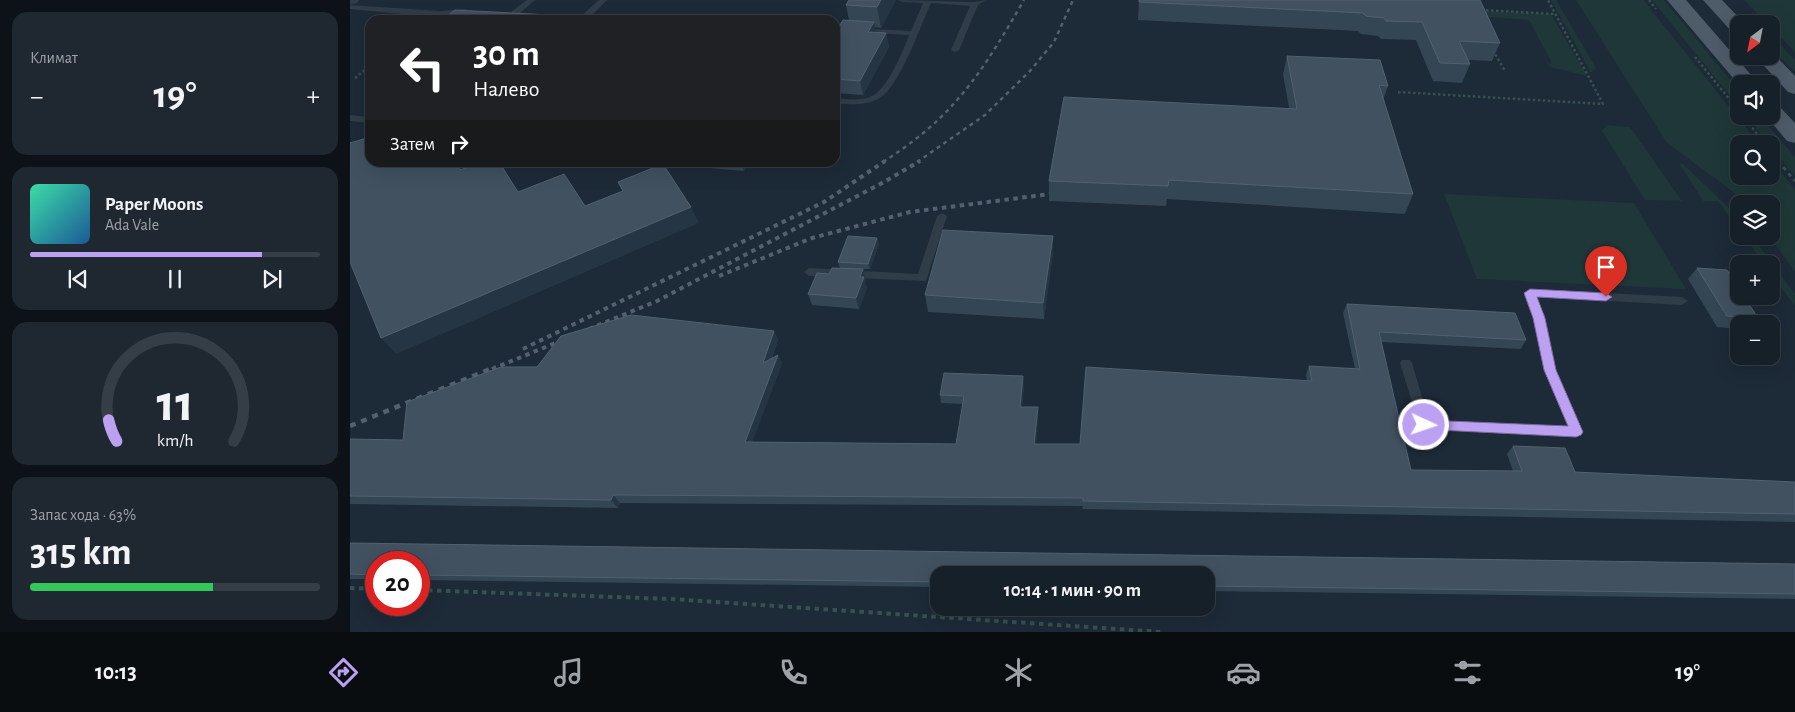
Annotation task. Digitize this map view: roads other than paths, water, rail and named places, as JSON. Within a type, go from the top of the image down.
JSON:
[{"type":"main road","points":[[1676,0],[1741,75]]},
{"type":"main road","points":[[1712,0],[1730,19]]},
{"type":"main road","points":[[1773,65],[1795,88]]},
{"type":"main road","points":[[1780,119],[1795,136]]},
{"type":"lane","points":[[515,13],[531,0]]},
{"type":"lane","points":[[587,15],[602,0]]},
{"type":"lane","points":[[902,0],[978,2],[955,50]]},
{"type":"lane","points":[[840,101],[868,100],[881,94],[909,47],[928,1]]},
{"type":"lane","points":[[350,7],[440,13],[478,12]]},
{"type":"lane","points":[[463,15],[468,11]]},
{"type":"lane","points":[[506,13],[524,14]]},
{"type":"lane","points":[[840,29],[914,33]]},
{"type":"lane","points":[[350,118],[365,120]]},
{"type":"lane","points":[[809,272],[922,278],[942,216]]},
{"type":"lane","points":[[1406,363],[1424,425],[1576,432],[1550,370],[1539,318],[1530,293],[1682,301]]},
{"type":"railway","points":[[883,162],[906,147],[954,104],[987,61],[1024,0]]},
{"type":"railway","points":[[917,162],[985,115],[1030,71],[1054,42],[1073,0]]},
{"type":"railway","points":[[523,349],[824,202],[885,161]]},
{"type":"railway","points":[[589,329],[657,301],[884,182],[920,161]]},
{"type":"railway","points":[[719,276],[812,238],[910,212],[1050,194]]},
{"type":"railway","points":[[492,369],[570,337]]},
{"type":"railway","points":[[350,426],[495,367]]}]
